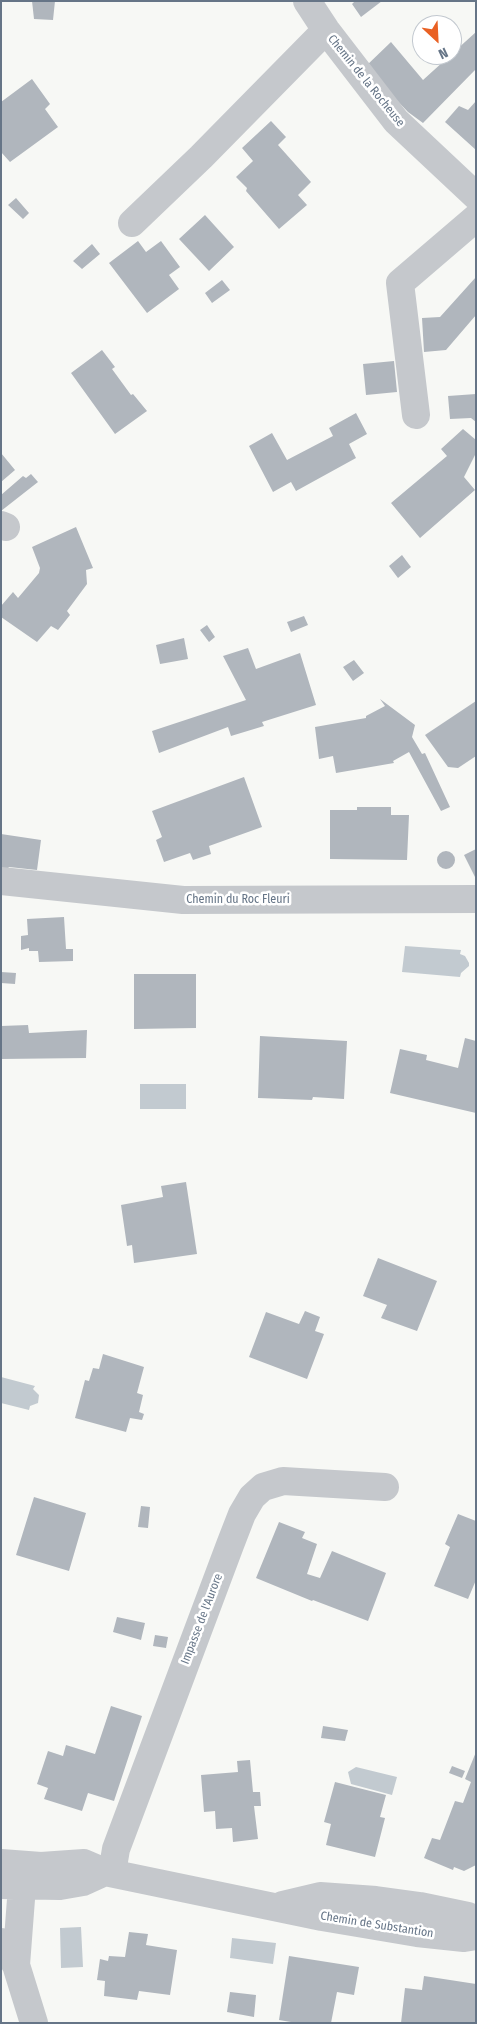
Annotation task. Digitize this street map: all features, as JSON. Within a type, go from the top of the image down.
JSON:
[{"type":"street","name":"Chemin de la Rocheuse","points":[[307,1],[326,30],[396,121],[476,196]]},
{"type":"street","points":[[132,223],[201,157],[326,30]]},
{"type":"street","points":[[416,415],[400,282],[476,218]]},
{"type":"street","name":"Chemin du Roc Fleuri","points":[[1,881],[183,900],[476,899]]},
{"type":"street","name":"Impasse de l'Aurore","points":[[108,1872],[236,1529],[252,1497],[263,1487],[283,1481],[385,1487]]},
{"type":"street","points":[[34,2023],[16,1965],[6,1873],[60,1886],[83,1882],[108,1872]]},
{"type":"street","name":"Chemin de Substantion","points":[[108,1872],[278,1906],[356,1910],[419,1919],[468,1916],[476,1920]]},
{"type":"street","name":"Chemin de Substantion","points":[[419,1919],[464,1938],[476,1936]]},
{"type":"street","points":[[1,1942],[16,1965]]},
{"type":"shaded area","points":[[405,946],[461,950],[460,954],[465,956],[469,966],[461,973],[460,977],[402,972]]},
{"type":"shaded area","points":[[140,1084],[186,1084],[186,1109],[140,1109]]},
{"type":"shaded area","points":[[1,1377],[35,1386],[33,1389],[39,1395],[38,1403],[30,1406],[29,1410],[1,1403]]},
{"type":"shaded area","points":[[356,1767],[397,1777],[392,1795],[351,1784],[348,1772]]},
{"type":"shaded area","points":[[81,1927],[83,1967],[61,1968],[60,1928]]},
{"type":"shaded area","points":[[232,1938],[276,1943],[273,1964],[230,1958]]},
{"type":"building","points":[[32,1],[55,1],[53,20],[34,19]]},
{"type":"building","points":[[355,1],[382,1],[361,17],[352,4]]},
{"type":"building","points":[[476,32],[476,69],[423,123],[408,112],[365,67],[391,42],[423,80],[440,65],[462,65],[462,45]]},
{"type":"building","points":[[32,79],[50,104],[45,109],[58,127],[10,162],[1,152],[1,102]]},
{"type":"building","points":[[476,101],[476,150],[445,122],[459,106],[468,110]]},
{"type":"building","points":[[271,121],[286,137],[278,145],[311,182],[298,195],[307,205],[279,229],[236,177],[253,161],[242,148]]},
{"type":"building","points":[[16,198],[29,213],[23,219],[8,205]]},
{"type":"building","points":[[205,215],[234,247],[209,271],[179,239]]},
{"type":"building","points":[[138,241],[146,252],[161,241],[180,267],[169,275],[179,289],[147,313],[109,263]]},
{"type":"building","points":[[92,244],[100,254],[82,269],[73,261]]},
{"type":"building","points":[[476,277],[476,315],[446,350],[424,352],[422,318],[440,317]]},
{"type":"building","points":[[222,280],[230,290],[212,303],[205,293]]},
{"type":"building","points":[[102,350],[115,367],[112,369],[131,395],[133,394],[147,411],[115,434],[71,373]]},
{"type":"building","points":[[394,361],[397,392],[366,395],[363,364]]},
{"type":"building","points":[[476,394],[476,422],[471,418],[450,419],[448,396]]},
{"type":"building","points":[[356,413],[367,434],[349,444],[356,458],[296,491],[291,482],[273,492],[249,446],[272,433],[287,460],[333,436],[329,428]]},
{"type":"building","points":[[463,429],[476,440],[476,453],[464,477],[475,490],[420,538],[391,503],[447,456],[441,449]]},
{"type":"building","points":[[1,453],[15,470],[1,482]]},
{"type":"building","points":[[31,474],[38,482],[1,511],[1,495],[23,476],[26,478]]},
{"type":"building","points":[[76,527],[93,568],[86,570],[87,584],[67,611],[70,615],[58,630],[51,626],[37,642],[1,617],[1,606],[13,592],[18,598],[39,573],[40,568],[32,547]]},
{"type":"building","points":[[402,555],[411,567],[398,578],[389,566]]},
{"type":"building","points":[[304,616],[308,625],[291,632],[287,622]]},
{"type":"building","points":[[207,625],[215,637],[209,642],[200,630]]},
{"type":"building","points":[[184,638],[188,659],[160,664],[156,645]]},
{"type":"building","points":[[248,648],[256,669],[300,653],[316,705],[262,722],[264,726],[231,736],[228,727],[159,753],[152,731],[246,700],[223,656]]},
{"type":"building","points":[[354,660],[364,673],[353,681],[343,667]]},
{"type":"building","points":[[380,699],[415,725],[412,737],[422,754],[425,753],[450,807],[441,811],[409,752],[393,761],[394,763],[336,773],[333,756],[319,759],[315,727],[366,718],[366,716],[385,706]]},
{"type":"building","points":[[476,701],[476,756],[458,768],[448,767],[425,735]]},
{"type":"building","points":[[244,777],[262,827],[209,846],[211,854],[193,860],[190,853],[164,862],[156,840],[162,837],[152,811]]},
{"type":"building","points":[[357,807],[391,807],[391,815],[409,815],[407,860],[330,859],[330,810],[357,810]]},
{"type":"building","points":[[1,834],[41,840],[37,870],[9,867],[5,872],[1,871]]},
{"type":"building","points":[[476,849],[476,879],[464,855]]},
{"type":"building","points":[[446,851],[452,854],[455,860],[452,866],[446,869],[440,866],[437,860],[440,854]]},
{"type":"building","points":[[64,917],[66,949],[73,949],[73,961],[39,962],[38,951],[29,951],[29,948],[21,950],[21,936],[28,935],[27,919]]},
{"type":"building","points":[[1,972],[16,973],[15,984],[1,983]]},
{"type":"building","points":[[134,974],[196,974],[196,1028],[134,1029]]},
{"type":"building","points":[[28,1025],[29,1033],[87,1030],[86,1058],[1,1059],[1,1026]]},
{"type":"building","points":[[260,1036],[347,1041],[344,1099],[313,1097],[312,1100],[258,1098]]},
{"type":"building","points":[[465,1038],[476,1041],[476,1113],[390,1093],[400,1049],[427,1055],[426,1060],[458,1068]]},
{"type":"building","points":[[186,1182],[197,1254],[134,1263],[132,1245],[127,1246],[121,1205],[163,1197],[161,1186]]},
{"type":"building","points":[[378,1258],[437,1281],[417,1331],[381,1318],[387,1305],[363,1296]]},
{"type":"building","points":[[305,1311],[320,1317],[315,1331],[324,1334],[307,1379],[249,1357],[266,1312],[299,1324]]},
{"type":"building","points":[[103,1354],[144,1367],[137,1393],[143,1395],[139,1412],[144,1414],[142,1420],[130,1418],[126,1432],[75,1418],[85,1380],[89,1381],[93,1368],[99,1369]]},
{"type":"building","points":[[34,1497],[86,1513],[69,1571],[16,1555]]},
{"type":"building","points":[[141,1506],[150,1507],[148,1528],[138,1527]]},
{"type":"building","points":[[458,1514],[476,1521],[476,1580],[468,1599],[434,1586],[450,1547],[445,1544]]},
{"type":"building","points":[[279,1522],[305,1532],[302,1538],[317,1544],[307,1574],[320,1578],[332,1551],[386,1573],[368,1621],[256,1578]]},
{"type":"building","points":[[117,1617],[145,1623],[141,1640],[113,1632]]},
{"type":"building","points":[[155,1635],[168,1637],[166,1648],[153,1646]]},
{"type":"building","points":[[111,1706],[142,1716],[114,1801],[88,1793],[82,1811],[44,1799],[48,1788],[37,1784],[48,1751],[63,1756],[66,1745],[95,1754]]},
{"type":"building","points":[[323,1726],[348,1730],[345,1741],[321,1738]]},
{"type":"building","points":[[476,1752],[476,1865],[464,1871],[454,1867],[453,1870],[424,1858],[432,1838],[440,1840],[455,1801],[463,1803],[471,1782],[465,1779]]},
{"type":"building","points":[[250,1760],[253,1792],[260,1792],[261,1806],[254,1806],[258,1839],[233,1842],[232,1828],[216,1829],[215,1811],[204,1812],[201,1775],[238,1772],[237,1761]]},
{"type":"building","points":[[452,1766],[465,1771],[462,1778],[449,1773]]},
{"type":"building","points":[[335,1782],[386,1795],[380,1817],[385,1818],[375,1857],[326,1845],[331,1824],[324,1822]]},
{"type":"building","points":[[129,1932],[148,1934],[146,1945],[177,1950],[170,1995],[139,1991],[137,2000],[104,1996],[105,1981],[97,1980],[100,1959],[108,1961],[109,1956],[125,1957]]},
{"type":"building","points":[[289,1956],[359,1967],[354,1995],[337,1992],[331,2023],[297,2023],[279,2020]]},
{"type":"building","points":[[424,1976],[476,1984],[476,2023],[401,2023],[405,1988],[422,1990]]},
{"type":"building","points":[[230,1992],[256,1995],[254,2017],[227,2012]]}]
